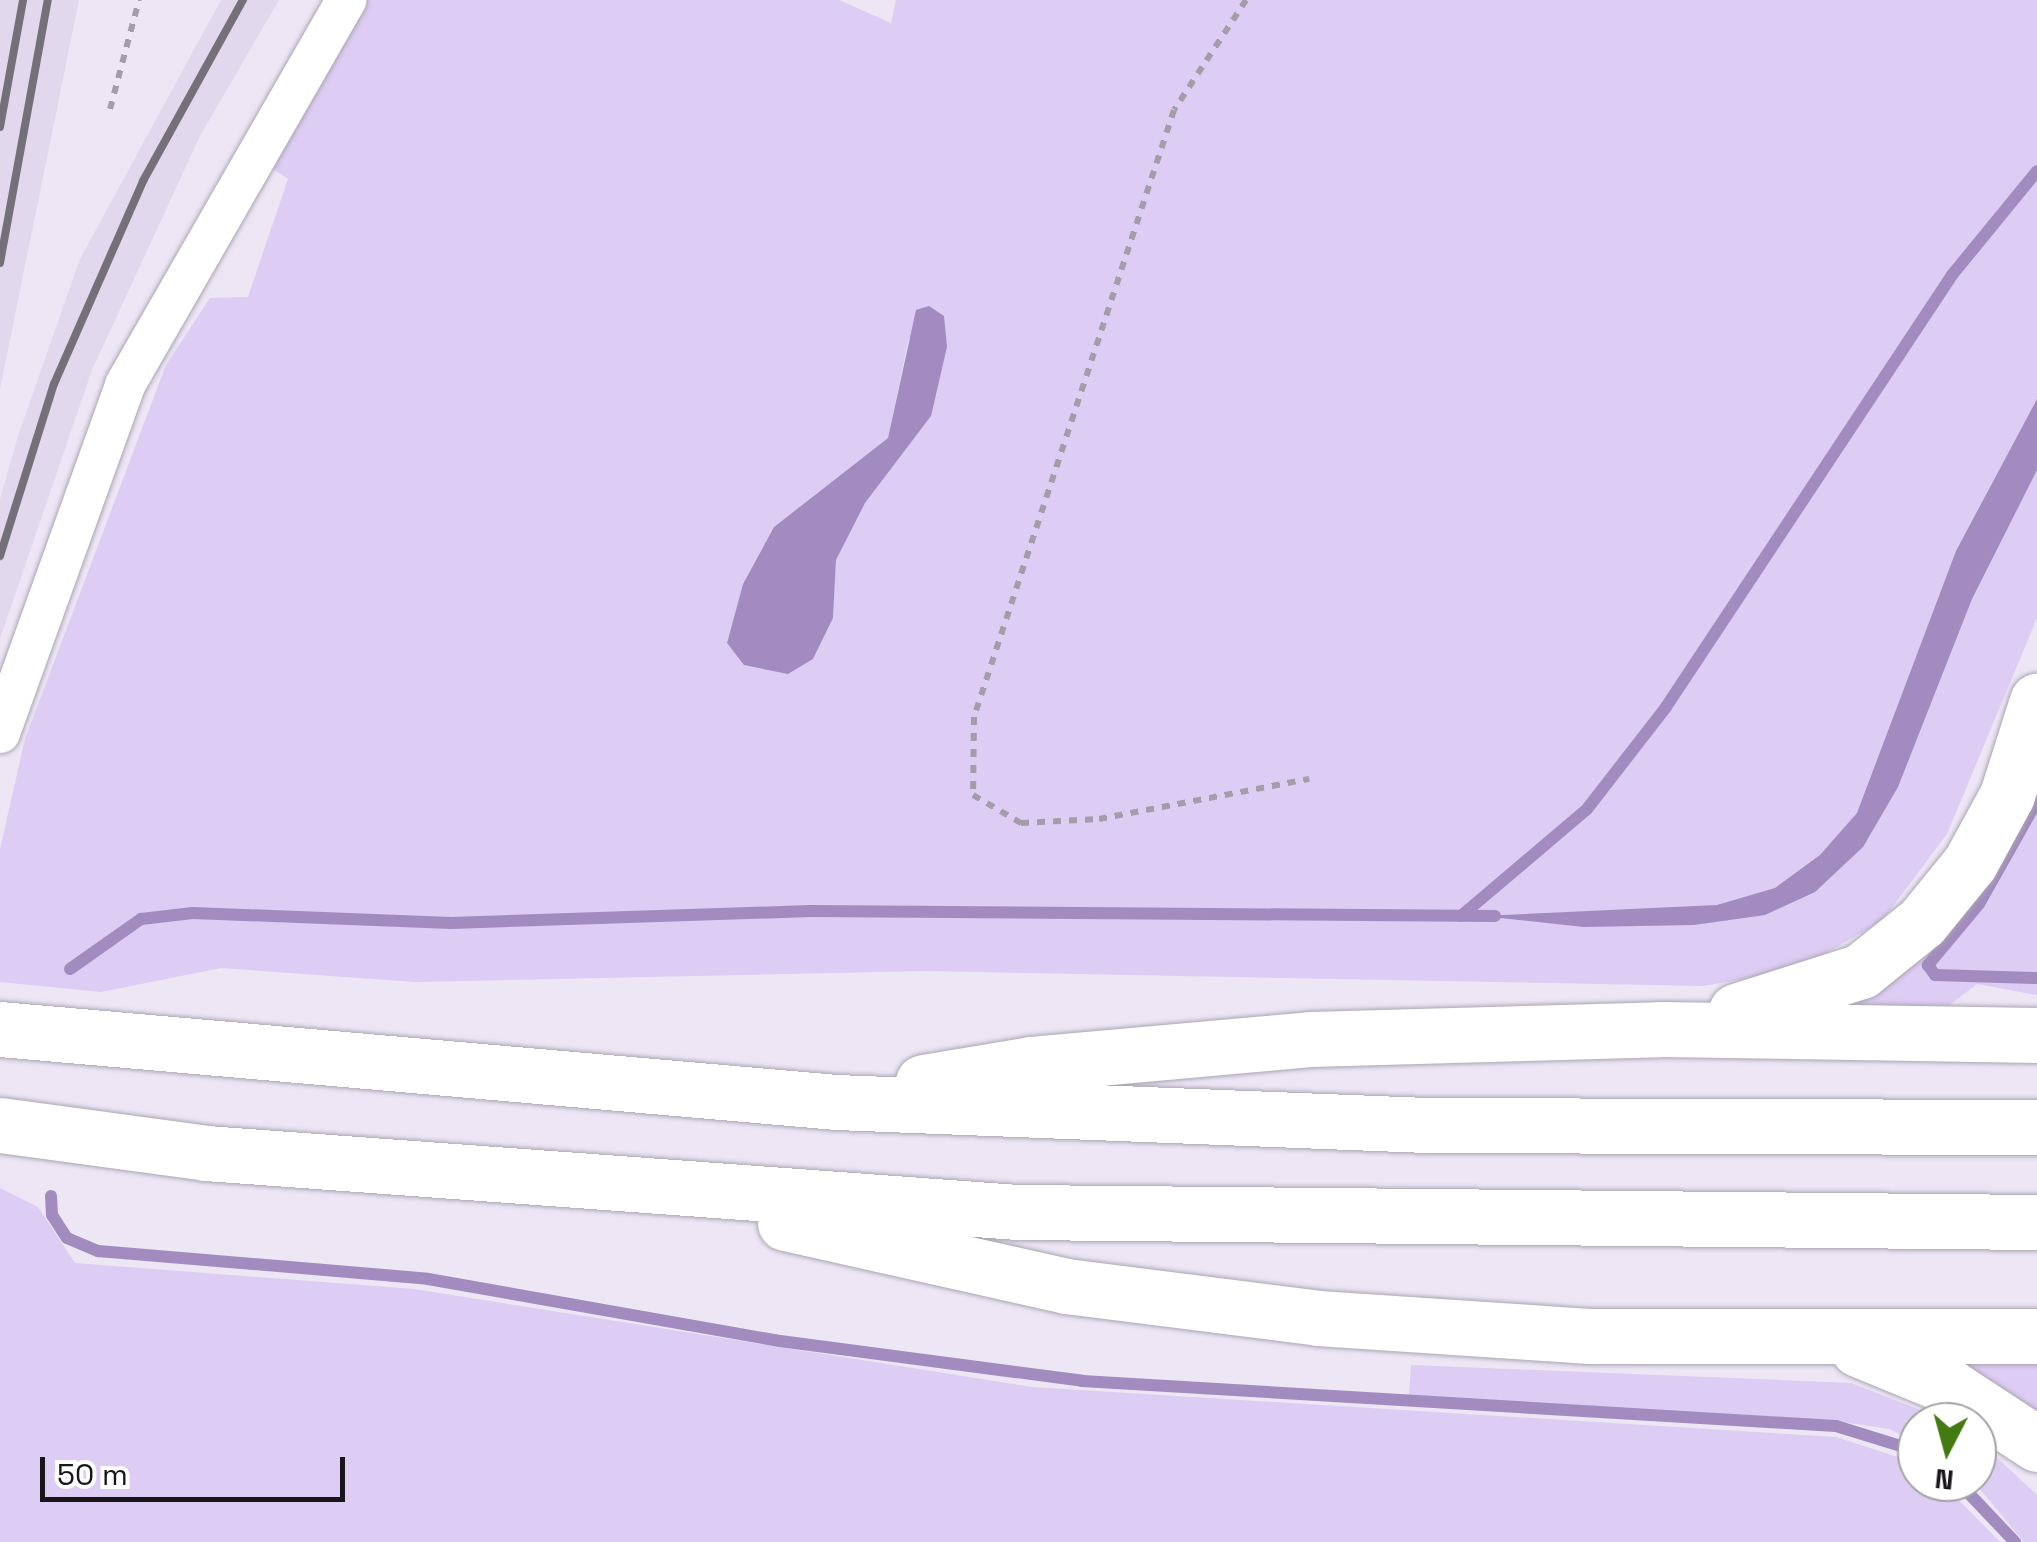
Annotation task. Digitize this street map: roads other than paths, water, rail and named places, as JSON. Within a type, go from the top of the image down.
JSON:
[{"type":"highway","points":[[1660,1030],[1820,988],[1861,971],[1922,922],[1970,863],[2007,795],[2037,701]]},
{"type":"highway","points":[[0,1029],[836,1102],[1427,1125],[2037,1128]]},
{"type":"highway","points":[[836,1102],[1031,1064],[1273,1042],[1660,1030],[2037,1035]]},
{"type":"highway","points":[[0,1125],[206,1153],[661,1190],[1017,1212],[2037,1222]]},
{"type":"highway","points":[[661,1190],[929,1260],[1212,1306],[1478,1330],[1786,1338],[2037,1336]]},
{"type":"highway","points":[[1786,1338],[1890,1358],[2037,1444]]},
{"type":"lane","points":[[0,733],[125,386],[346,0]]},
{"type":"waterway","points":[[1461,916],[1587,809],[1666,707],[1952,275],[2037,171]]},
{"type":"waterway","points":[[2037,801],[1979,904],[1928,965],[1935,975],[2037,978]]},
{"type":"waterway","points":[[70,969],[141,919],[193,913],[451,923],[810,911],[1495,916]]},
{"type":"waterway","points":[[51,1196],[52,1215],[67,1238],[98,1251],[428,1279],[780,1341],[1082,1381],[1836,1426],[1897,1445]]},
{"type":"waterway","points":[[1977,1502],[2015,1542]]},
{"type":"railway","points":[[0,127],[23,0]]},
{"type":"railway","points":[[0,263],[48,0]]},
{"type":"railway","points":[[0,556],[54,384],[143,181],[243,0]]}]
